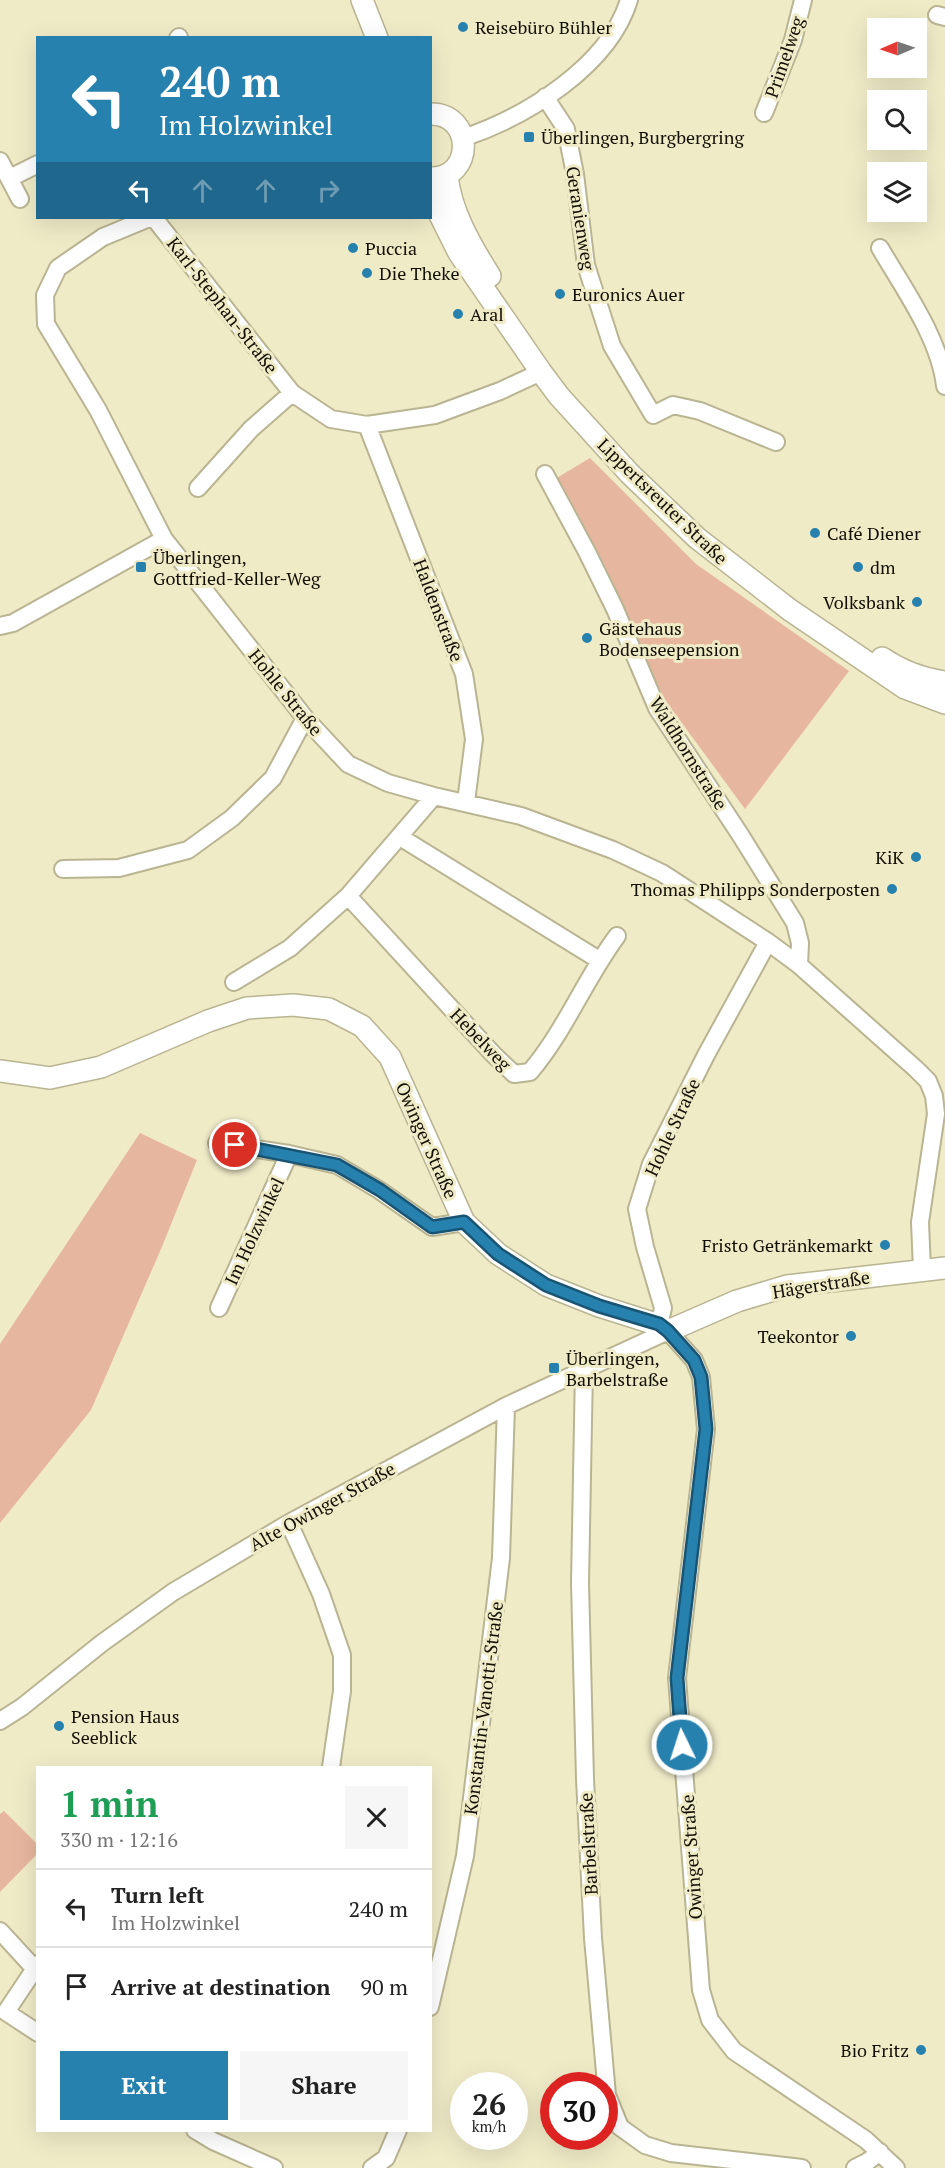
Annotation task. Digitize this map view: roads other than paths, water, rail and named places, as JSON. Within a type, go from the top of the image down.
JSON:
[{"type":"street","points":[[362,0],[376,36]]},
{"type":"street","points":[[463,138],[507,120],[545,97],[578,72],[606,45],[624,16],[629,0]]},
{"type":"street","name":"Primelweg","points":[[764,113],[794,40],[803,0]]},
{"type":"street","name":"Geranienweg","points":[[545,97],[566,129],[575,174],[586,265],[612,346],[653,415],[673,405],[700,411],[776,442]]},
{"type":"street","points":[[432,114],[445,117],[453,122],[463,138],[464,148],[456,168],[439,176]]},
{"type":"street","points":[[0,161],[20,199]]},
{"type":"street","points":[[9,178],[36,165]]},
{"type":"street","name":"Lippertsreuter Straße","points":[[439,176],[481,261],[514,314],[565,385],[635,464],[704,530],[827,622],[892,665],[930,680],[945,682]]},
{"type":"street","name":"Lippertsreuter Straße","points":[[432,199],[459,253],[541,372],[559,396],[630,474],[697,538],[790,610],[905,688],[945,703]]},
{"type":"street","name":"Hohle Straße","points":[[146,219],[103,237],[58,268],[45,296],[46,324],[98,410],[164,539],[305,718],[348,764],[388,783],[521,816],[623,855],[662,873],[768,942],[799,965],[922,1075],[928,1081],[934,1096],[936,1114],[920,1222],[922,1270]]},
{"type":"street","name":"Karl-Stephan-Straße","points":[[155,219],[292,393],[331,419],[367,425],[435,414],[500,391],[541,372]]},
{"type":"street","points":[[880,248],[932,343],[945,386]]},
{"type":"street","points":[[198,488],[251,429],[292,393]]},
{"type":"street","name":"Haldenstraße","points":[[367,425],[464,674],[474,739],[466,802]]},
{"type":"street","name":"Waldhornstraße","points":[[545,474],[597,571],[657,708],[795,923],[800,943],[799,965]]},
{"type":"street","points":[[0,626],[13,623],[164,539]]},
{"type":"street","points":[[63,869],[119,868],[188,850],[232,818],[273,778],[305,718]]},
{"type":"street","points":[[234,982],[290,948],[348,896],[434,796]]},
{"type":"street","points":[[400,837],[599,960]]},
{"type":"street","name":"Hebelweg","points":[[348,896],[514,1074],[530,1072],[544,1056],[599,960],[617,936]]},
{"type":"street","name":"Hohle Straße","points":[[664,1328],[663,1308],[645,1247],[638,1209],[651,1164],[706,1055],[768,942]]},
{"type":"street","name":"Owinger Straße","points":[[0,1071],[50,1078],[101,1067],[208,1021],[247,1008],[293,1005],[329,1009],[362,1026],[390,1057],[464,1222],[498,1254],[546,1285],[664,1328],[694,1360],[701,1377],[706,1429],[677,1678],[701,1990],[710,2020],[734,2051],[866,2140],[896,2168]]},
{"type":"street","name":"Im Holzwinkel","points":[[217,1143],[290,1154],[337,1165],[380,1190],[432,1227],[464,1222]]},
{"type":"street","name":"Im Holzwinkel","points":[[219,1308],[290,1154]]},
{"type":"street","name":"Hägerstraße","points":[[664,1328],[737,1301],[787,1286],[945,1268]]},
{"type":"street","name":"Alte Owinger Straße","points":[[0,1721],[22,1707],[102,1643],[173,1592],[289,1523],[506,1406],[664,1328]]},
{"type":"street","name":"Barbelstraße","points":[[584,1369],[580,1583],[585,1779],[593,1938],[607,2095],[620,2127],[645,2145],[671,2153],[802,2168]]},
{"type":"street","name":"Konstantin-Vanotti-Straße","points":[[432,1998],[465,1856],[468,1832],[501,1558],[506,1406]]},
{"type":"street","points":[[289,1523],[321,1594],[342,1654],[342,1691],[331,1766]]},
{"type":"street","points":[[0,1931],[36,1966],[6,2012],[36,2032]]},
{"type":"street","points":[[198,2132],[213,2141],[274,2168]]},
{"type":"street","points":[[379,2163],[397,2132]]},
{"type":"street","points":[[855,2168],[880,2152]]},
{"type":"place","name":"Reisebüro Bühler","points":[[463,27]]},
{"type":"place","name":"Überlingen, Burgbergring","points":[[529,137]]},
{"type":"place","name":"Puccia","points":[[353,248]]},
{"type":"place","name":"Die Theke","points":[[367,273]]},
{"type":"place","name":"Euronics Auer","points":[[560,294]]},
{"type":"place","name":"Aral","points":[[458,314]]},
{"type":"place","name":"Café Diener","points":[[815,533]]},
{"type":"place","name":"Überlingen, Gottfried-Keller-Weg","points":[[141,567]]},
{"type":"place","name":"dm","points":[[858,567]]},
{"type":"place","name":"Volksbank","points":[[917,602]]},
{"type":"place","name":"Gästehaus Bodenseepension","points":[[587,638]]},
{"type":"place","name":"KiK","points":[[916,857]]},
{"type":"place","name":"Thomas Philipps Sonderposten","points":[[892,889]]},
{"type":"place","name":"Fristo Getränkemarkt","points":[[885,1245]]},
{"type":"place","name":"Teekontor","points":[[851,1336]]},
{"type":"place","name":"Überlingen, Barbelstraße","points":[[554,1368]]},
{"type":"place","name":"Pension Haus Seeblick","points":[[59,1726]]},
{"type":"place","name":"Bio Fritz","points":[[921,2050]]}]
